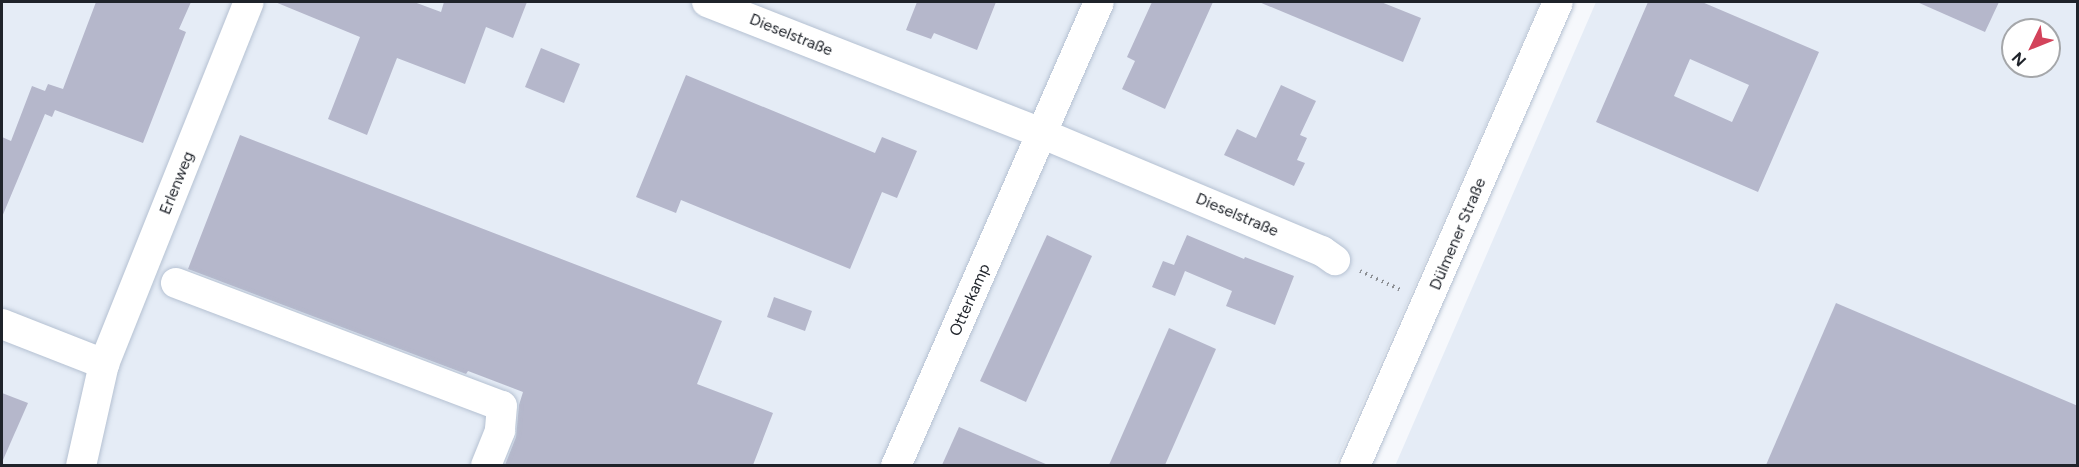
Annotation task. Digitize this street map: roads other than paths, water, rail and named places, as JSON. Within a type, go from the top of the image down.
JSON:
[{"type":"street","name":"Erlenweg","points":[[81,465],[104,364],[249,2]]},
{"type":"street","name":"Dieselstraße","points":[[707,2],[1043,134],[1322,251],[1335,260]]},
{"type":"street","points":[[1043,134],[1099,2]]},
{"type":"street","name":"Dülmener Straße","points":[[1355,465],[1558,2]]},
{"type":"street","name":"Otterkamp","points":[[896,465],[1043,134]]},
{"type":"street","points":[[176,283],[502,406],[500,431],[486,465]]},
{"type":"street","points":[[2,324],[104,364]]}]
